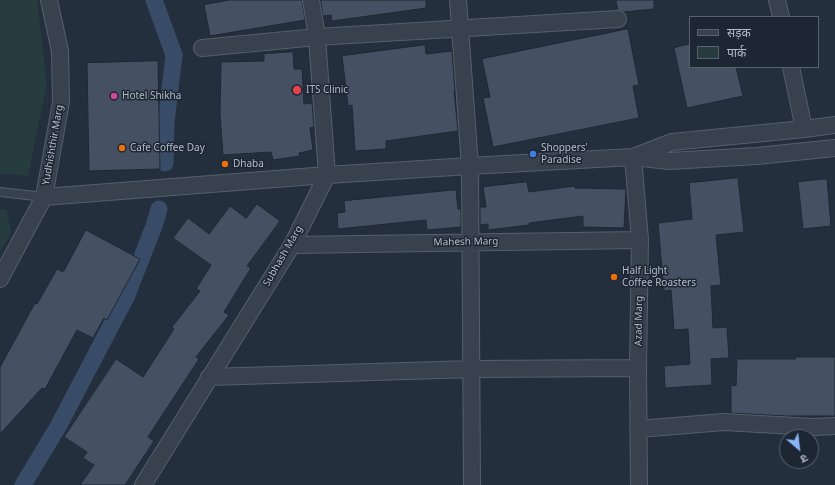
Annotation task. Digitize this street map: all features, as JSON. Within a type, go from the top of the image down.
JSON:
[{"type":"street","name":"Yudhishthir Marg","points":[[0,279],[44,197],[61,102],[60,51],[49,0]]},
{"type":"street","points":[[311,0],[317,37],[327,175]]},
{"type":"street","points":[[458,0],[470,166],[472,485]]},
{"type":"street","points":[[777,0],[781,16]]},
{"type":"street","points":[[202,48],[317,37],[618,19]]},
{"type":"street","points":[[791,68],[804,129]]},
{"type":"street","points":[[633,157],[672,142],[835,125]]},
{"type":"street","points":[[44,197],[327,175],[470,166],[633,157],[669,161],[757,156],[835,148]]},
{"type":"street","name":"Azad Marg","points":[[633,157],[640,240],[638,368],[639,485]]},
{"type":"street","name":"Subhash Marg","points":[[143,485],[292,245],[327,175]]},
{"type":"street","name":"Mahesh Marg","points":[[292,245],[640,240]]},
{"type":"street","points":[[209,377],[472,369],[638,368]]},
{"type":"street","points":[[638,429],[724,422],[813,427],[835,426]]},
{"type":"lane","points":[[0,192],[44,197]]},
{"type":"green space","points":[[0,0],[37,0],[47,84],[28,176],[0,174]]},
{"type":"green space","points":[[0,210],[7,210],[11,232],[0,252]]},
{"type":"building","points":[[229,0],[302,0],[305,20],[210,36],[204,5]]},
{"type":"building","points":[[321,0],[426,0],[426,8],[332,21],[331,15],[323,16]]},
{"type":"building","points":[[616,0],[654,0],[654,9],[624,12],[618,10]]},
{"type":"building","points":[[628,29],[639,85],[633,86],[639,118],[493,147],[483,98],[490,97],[482,59]]},
{"type":"building","points":[[689,44],[689,68],[736,68],[743,96],[687,108],[674,48]]},
{"type":"building","points":[[425,45],[426,54],[452,51],[458,131],[386,141],[386,149],[355,151],[352,105],[348,106],[342,56]]},
{"type":"building","points":[[293,52],[294,69],[302,69],[304,104],[312,103],[314,127],[310,128],[313,150],[299,153],[300,156],[273,160],[271,152],[223,155],[220,114],[221,62],[264,61],[264,54]]},
{"type":"building","points":[[158,61],[160,169],[89,171],[87,63]]},
{"type":"building","points":[[738,178],[744,232],[716,235],[721,285],[711,286],[713,328],[727,327],[729,358],[711,359],[712,385],[665,388],[664,366],[690,364],[688,329],[674,330],[671,290],[664,291],[658,223],[692,219],[689,183]]},
{"type":"building","points":[[827,179],[831,226],[803,229],[798,182]]},
{"type":"building","points":[[527,182],[529,192],[575,186],[575,188],[626,189],[624,228],[583,227],[583,216],[488,230],[488,224],[480,225],[480,207],[486,207],[483,187]]},
{"type":"building","points":[[456,190],[458,209],[461,209],[461,227],[427,230],[426,220],[338,229],[337,213],[345,212],[344,201]]},
{"type":"building","points":[[257,204],[280,221],[247,266],[251,268],[224,312],[229,315],[196,357],[199,359],[148,437],[154,441],[125,485],[80,485],[94,465],[83,458],[87,452],[64,437],[116,359],[143,377],[174,329],[172,327],[200,291],[196,289],[211,265],[173,238],[188,218],[209,234],[230,206],[246,218]]},
{"type":"building","points":[[86,230],[140,259],[107,320],[104,318],[93,338],[77,330],[45,389],[42,388],[0,434],[0,367],[35,303],[37,304],[57,269],[63,272]]},
{"type":"building","points":[[795,357],[835,357],[835,416],[786,416],[731,413],[731,385],[736,386],[737,359],[795,359]]},
{"type":"waterway","points":[[154,0],[174,55],[166,122],[165,163]]},
{"type":"waterway","points":[[23,485],[59,425],[127,295],[154,226],[159,209]]},
{"type":"place","name":"ITS Clinic","points":[[297,90]]},
{"type":"place","name":"Hotel Shikha","points":[[114,96]]},
{"type":"place","name":"Cafe Coffee Day","points":[[122,148]]},
{"type":"place","name":"Shoppers' Paradise","points":[[533,154]]},
{"type":"place","name":"Dhaba","points":[[225,164]]},
{"type":"place","name":"Half Light Coffee Roasters","points":[[614,277]]}]
